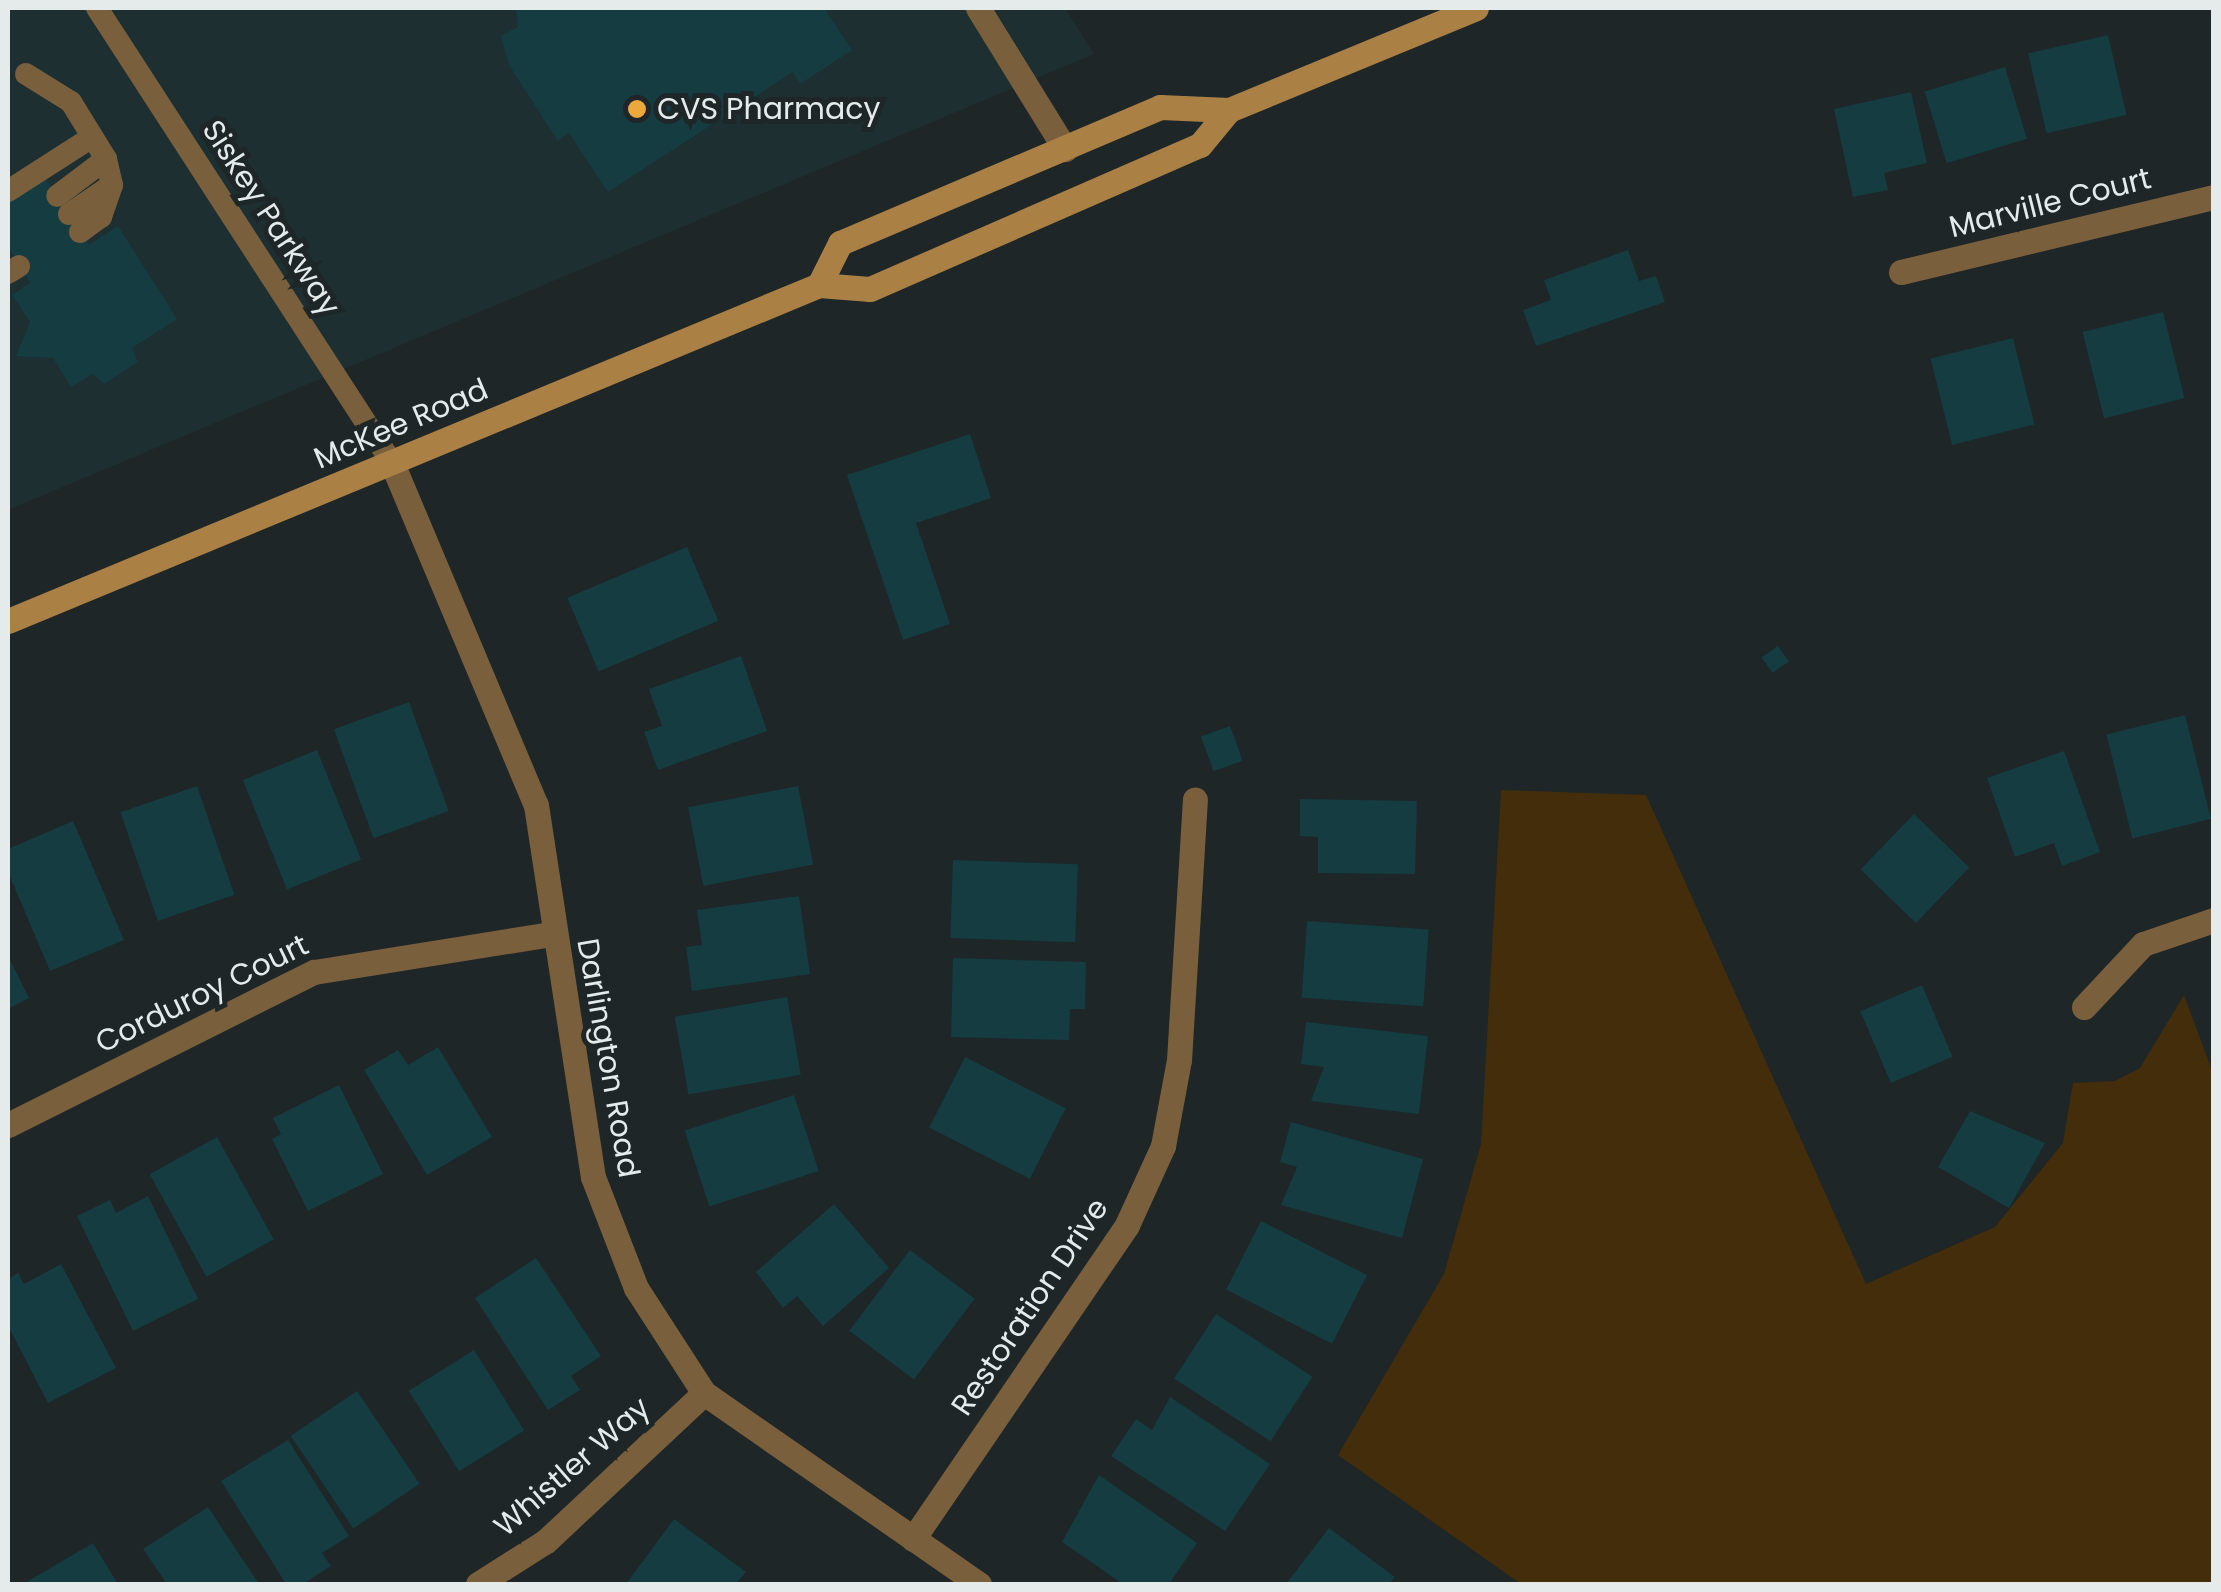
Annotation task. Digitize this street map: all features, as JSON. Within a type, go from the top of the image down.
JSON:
[{"type":"street","points":[[978,8],[1066,150]]},
{"type":"street","name":"McKee Road","points":[[819,286],[840,243],[1160,107],[1230,110],[1476,8]]},
{"type":"street","name":"McKee Road","points":[[8,622],[819,286],[870,289],[1200,145],[1230,110]]},
{"type":"street","name":"Marville Court","points":[[1901,272],[2214,197]]},
{"type":"street","name":"Darlington Road","points":[[392,463],[536,805],[552,934],[593,1177],[636,1288],[704,1393],[979,1584]]},
{"type":"street","name":"Restoration Drive","points":[[913,1539],[1127,1226],[1163,1146],[1179,1060],[1195,799]]},
{"type":"street","points":[[2084,1007],[2143,944],[2214,920]]},
{"type":"street","name":"Corduroy Court","points":[[8,1125],[314,972],[552,934]]},
{"type":"street","name":"Whistler Way","points":[[478,1584],[546,1541],[704,1393]]},
{"type":"lane","name":"Siskey Parkway","points":[[97,8],[392,463]]},
{"type":"lane","points":[[26,74],[70,102],[106,160],[112,185],[69,214],[106,160]]},
{"type":"lane","points":[[8,191],[92,136]]},
{"type":"shaded area","points":[[8,8],[1065,8],[1094,54],[8,510]]},
{"type":"shaded area","points":[[1501,790],[1646,795],[1866,1284],[1995,1227],[2063,1143],[2073,1083],[2115,1081],[2140,1068],[2184,995],[2213,1073],[2213,1584],[1521,1584],[1338,1455],[1444,1274],[1481,1144]]},
{"type":"building","name":"CVS Pharmacy","points":[[516,8],[824,8],[852,50],[800,84],[793,72],[608,192],[569,133],[558,141],[509,65],[501,36],[518,27]]},
{"type":"building","points":[[2108,35],[2126,115],[2047,133],[2028,53]]},
{"type":"building","points":[[2005,67],[2027,139],[1947,163],[1925,92]]},
{"type":"building","points":[[1911,92],[1927,163],[1884,173],[1888,190],[1853,197],[1834,109]]},
{"type":"building","points":[[45,177],[89,245],[118,226],[177,319],[132,348],[138,362],[104,384],[93,374],[71,387],[53,358],[16,356],[30,322],[12,295],[30,283],[8,247],[8,201]]},
{"type":"building","points":[[1628,250],[1639,281],[1656,276],[1665,302],[1536,346],[1523,310],[1551,300],[1544,280]]},
{"type":"building","points":[[2163,312],[2185,398],[2104,418],[2082,332]]},
{"type":"building","points":[[2013,338],[2035,424],[1952,445],[1931,359]]},
{"type":"building","points":[[970,434],[991,498],[916,523],[950,624],[903,640],[847,475]]},
{"type":"building","points":[[687,547],[718,621],[599,671],[567,598]]},
{"type":"building","points":[[1778,646],[1789,662],[1773,673],[1762,657]]},
{"type":"building","points":[[741,656],[767,731],[658,770],[644,732],[662,726],[649,689]]},
{"type":"building","points":[[409,702],[449,811],[373,838],[334,729]]},
{"type":"building","points":[[2185,715],[2211,819],[2132,838],[2106,735]]},
{"type":"building","points":[[1230,726],[1243,761],[1214,771],[1201,737]]},
{"type":"building","points":[[317,750],[361,859],[287,889],[243,780]]},
{"type":"building","points":[[2064,751],[2100,852],[2062,866],[2054,843],[2015,857],[1987,778]]},
{"type":"building","points":[[197,786],[234,895],[158,921],[120,812]]},
{"type":"building","points":[[798,786],[813,865],[703,886],[688,807]]},
{"type":"building","points":[[1300,799],[1417,801],[1415,874],[1318,873],[1318,837],[1300,836]]},
{"type":"building","points":[[1914,814],[1969,867],[1916,923],[1861,869]]},
{"type":"building","points":[[73,821],[124,940],[50,971],[8,872],[8,849]]},
{"type":"building","points":[[953,860],[1078,864],[1075,942],[950,938]]},
{"type":"building","points":[[799,896],[810,974],[692,991],[686,947],[702,945],[697,910]]},
{"type":"building","points":[[1307,921],[1429,930],[1423,1006],[1302,998]]},
{"type":"building","points":[[8,956],[29,998],[8,1009]]},
{"type":"building","points":[[953,958],[1086,962],[1085,1009],[1070,1009],[1069,1040],[951,1037]]},
{"type":"building","points":[[1922,985],[1952,1057],[1891,1083],[1860,1011]]},
{"type":"building","points":[[787,997],[801,1075],[688,1095],[675,1017]]},
{"type":"building","points":[[1306,1022],[1428,1036],[1419,1114],[1311,1101],[1324,1067],[1301,1064]]},
{"type":"building","points":[[438,1047],[492,1137],[427,1175],[364,1070],[398,1050],[408,1065]]},
{"type":"building","points":[[965,1057],[1066,1108],[1030,1179],[929,1127]]},
{"type":"building","points":[[339,1085],[383,1174],[308,1211],[272,1139],[281,1134],[273,1118]]},
{"type":"building","points":[[794,1095],[819,1171],[709,1207],[685,1131]]},
{"type":"building","points":[[1970,1111],[2045,1143],[2009,1208],[1938,1167]]},
{"type":"building","points":[[1291,1122],[1423,1159],[1402,1238],[1281,1205],[1297,1167],[1280,1162]]},
{"type":"building","points":[[217,1137],[274,1239],[206,1277],[150,1174]]},
{"type":"building","points":[[148,1196],[198,1299],[133,1331],[77,1216],[110,1200],[116,1213]]},
{"type":"building","points":[[834,1204],[889,1268],[823,1326],[797,1296],[783,1308],[756,1272]]},
{"type":"building","points":[[1261,1221],[1367,1275],[1332,1344],[1226,1290]]},
{"type":"building","points":[[910,1250],[975,1299],[914,1379],[849,1331]]},
{"type":"building","points":[[536,1258],[601,1356],[571,1376],[580,1390],[548,1410],[475,1298]]},
{"type":"building","points":[[61,1264],[116,1368],[48,1403],[8,1326],[8,1279],[18,1273],[24,1284]]},
{"type":"building","points":[[1216,1314],[1312,1377],[1271,1441],[1174,1379]]},
{"type":"building","points":[[474,1350],[524,1431],[459,1471],[409,1391]]},
{"type":"building","points":[[357,1391],[420,1484],[353,1529],[291,1436]]},
{"type":"building","points":[[1170,1397],[1270,1464],[1225,1531],[1111,1456],[1136,1419],[1152,1430]]},
{"type":"building","points":[[288,1440],[349,1536],[322,1553],[331,1566],[303,1584],[286,1584],[221,1481]]},
{"type":"building","points":[[1099,1475],[1197,1543],[1169,1584],[1123,1584],[1062,1542]]},
{"type":"building","points":[[208,1507],[259,1584],[167,1584],[143,1549]]},
{"type":"building","points":[[674,1519],[746,1572],[736,1584],[626,1584]]},
{"type":"building","points":[[1329,1528],[1395,1577],[1389,1584],[1286,1584]]},
{"type":"building","points":[[93,1543],[118,1584],[23,1584]]},
{"type":"place","name":"CVS Pharmacy","points":[[637,109]]}]
